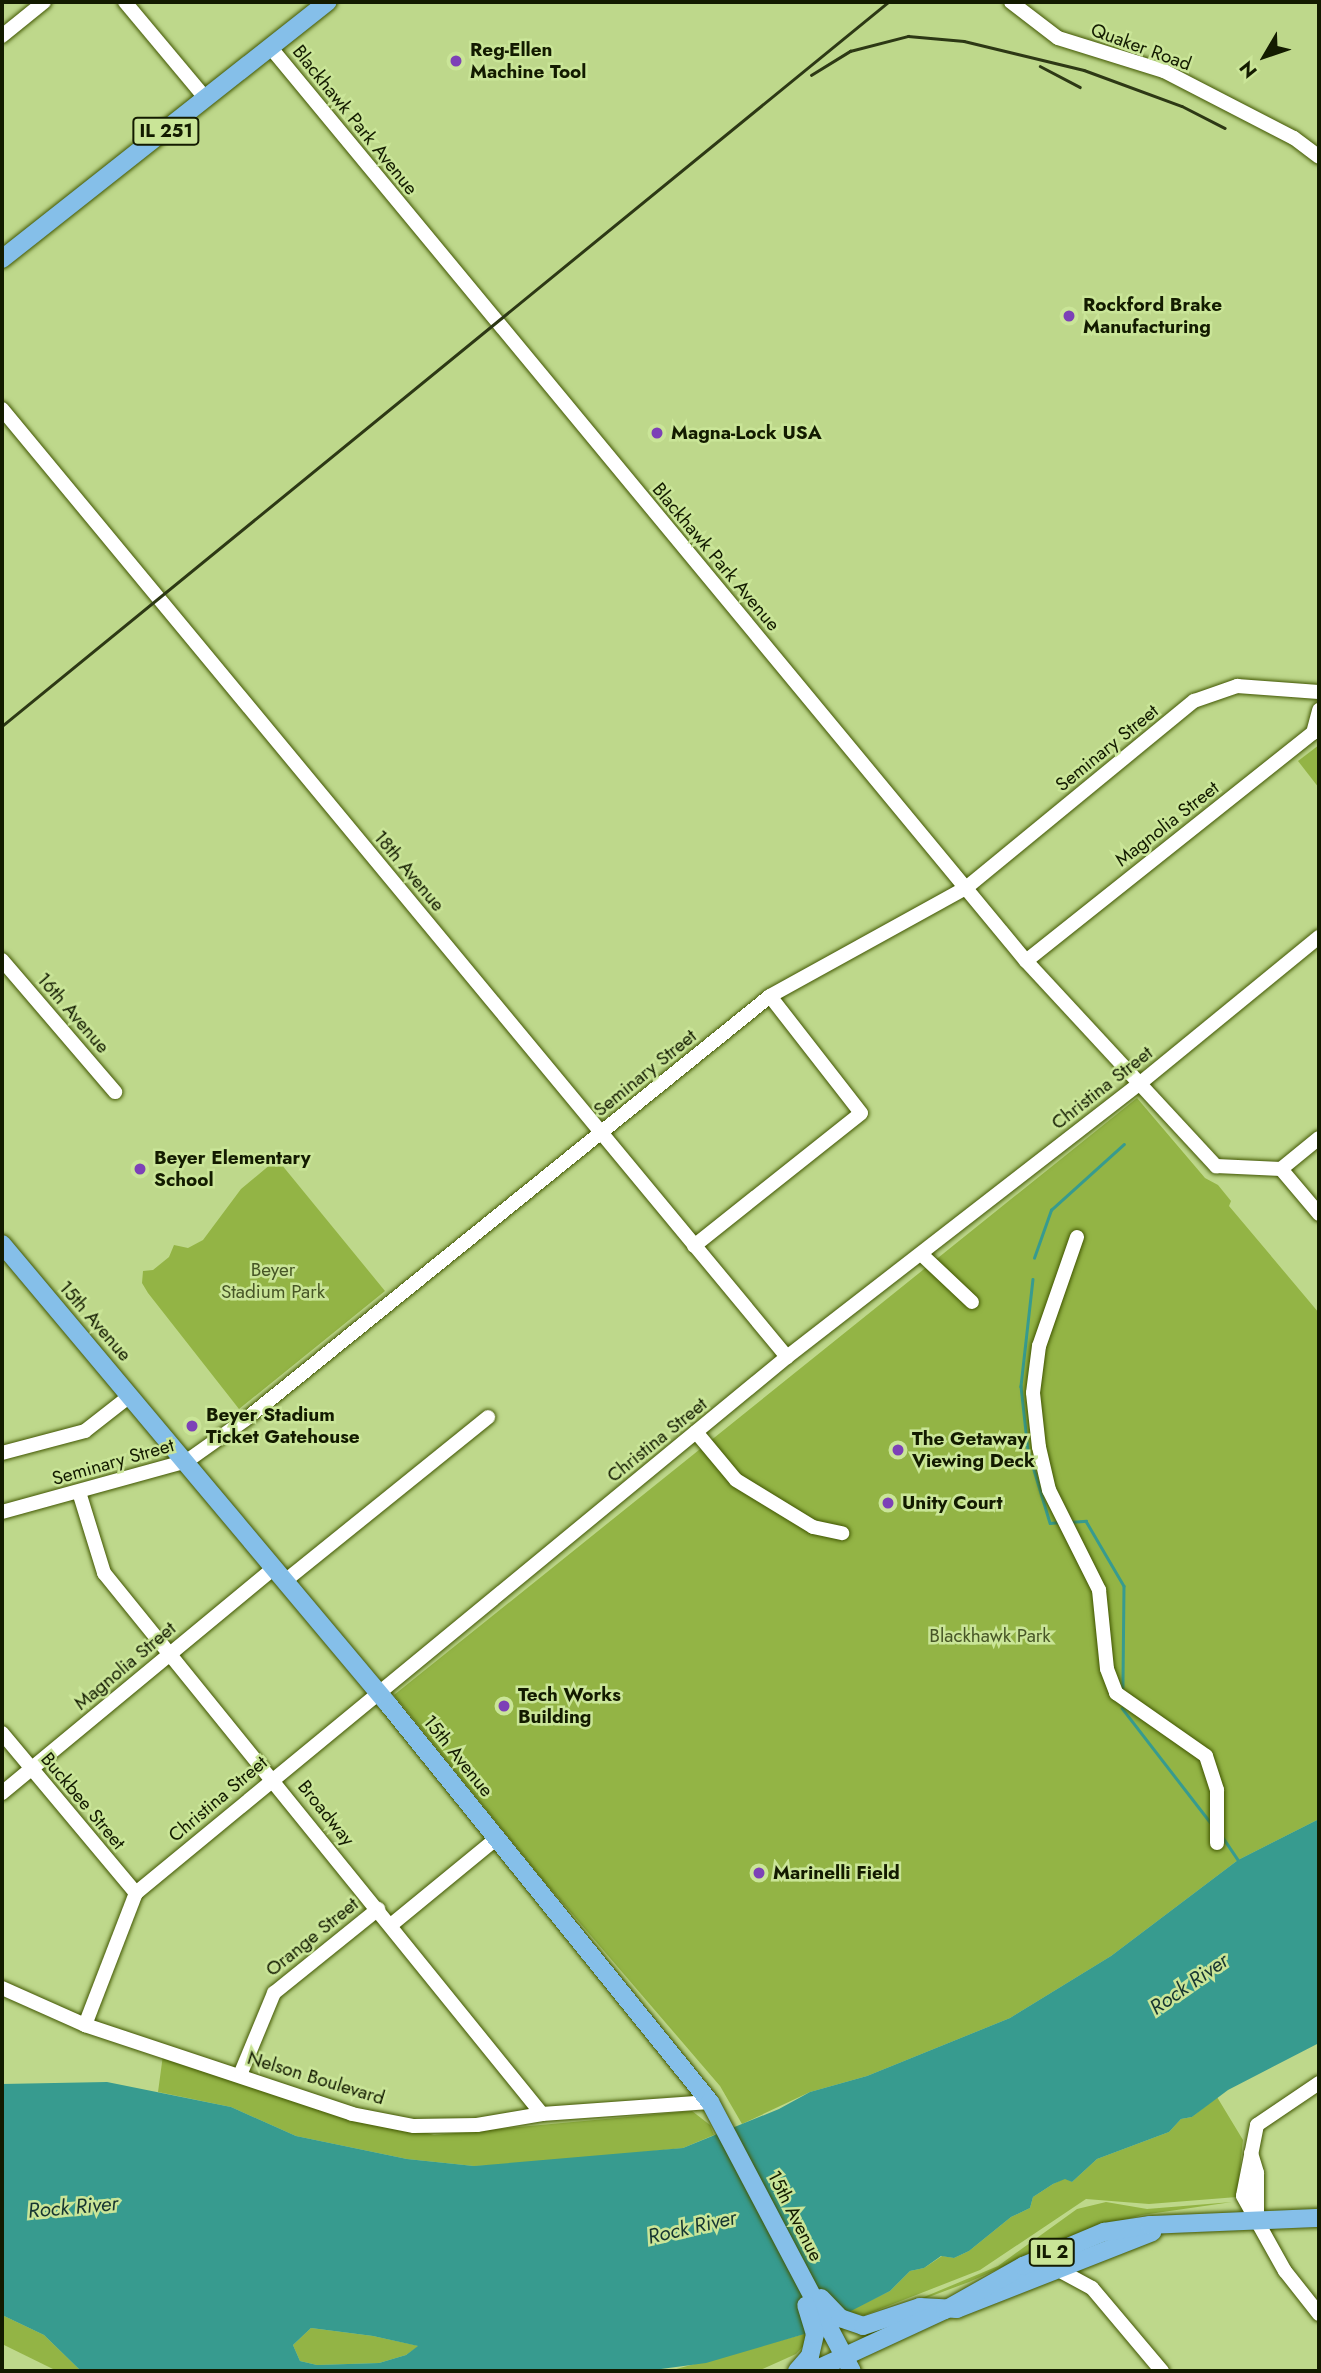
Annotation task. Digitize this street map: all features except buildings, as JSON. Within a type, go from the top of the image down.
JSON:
[{"type":"main road","name":"IL 251","points":[[2,259],[328,2]]},
{"type":"main road","name":"15th Avenue","points":[[2,1244],[187,1461],[379,1693],[710,2102],[848,2364]]},
{"type":"main road","name":"IL 2","points":[[813,2371],[848,2364],[945,2310],[983,2285],[1084,2239],[1128,2227],[1319,2218]]},
{"type":"main road","name":"IL 2","points":[[945,2310],[969,2306],[1054,2268],[1169,2226]]},
{"type":"main road","points":[[793,2258],[798,2289],[814,2326],[810,2356],[797,2371]]},
{"type":"main road","points":[[802,2277],[830,2309],[848,2322],[872,2325],[920,2307],[945,2310]]},
{"type":"street","points":[[2,36],[44,2]]},
{"type":"street","points":[[125,2],[206,99]]},
{"type":"street","name":"Quaker Road","points":[[1011,2],[1058,38],[1164,72],[1294,138],[1319,156]]},
{"type":"street","name":"Blackhawk Park Avenue","points":[[271,47],[965,888],[1138,1086],[1216,1166],[1281,1170]]},
{"type":"street","name":"18th Avenue","points":[[2,410],[787,1357]]},
{"type":"street","name":"Seminary Street","points":[[2,1512],[187,1461],[246,1419],[770,996],[965,888],[1194,702],[1237,686],[1319,692]]},
{"type":"street","name":"Magnolia Street","points":[[1026,961],[1313,733],[1319,710]]},
{"type":"street","name":"Christina Street","points":[[85,2025],[136,1893],[272,1778],[787,1357],[1138,1086],[1319,937]]},
{"type":"street","name":"16th Avenue","points":[[2,960],[115,1092]]},
{"type":"street","points":[[694,1246],[861,1113],[770,996]]},
{"type":"street","points":[[1319,1138],[1281,1170],[1319,1214]]},
{"type":"street","points":[[1077,1237],[1039,1346],[1033,1393],[1038,1447],[1049,1490],[1099,1590],[1107,1669],[1116,1693],[1206,1756],[1217,1790],[1217,1843]]},
{"type":"street","points":[[921,1254],[972,1302]]},
{"type":"street","points":[[2,1453],[85,1431],[131,1395]]},
{"type":"street","name":"Magnolia Street","points":[[2,1793],[170,1654],[280,1575],[488,1417]]},
{"type":"street","points":[[696,1432],[736,1480],[813,1527],[842,1533]]},
{"type":"street","name":"Broadway","points":[[79,1492],[104,1573],[542,2114]]},
{"type":"street","name":"Buckbee Street","points":[[2,1733],[136,1893]]},
{"type":"street","points":[[391,1925],[498,1838]]},
{"type":"street","name":"Orange Street","points":[[240,2074],[274,1993],[378,1909]]},
{"type":"street","name":"Nelson Boulevard","points":[[2,1989],[85,2025],[352,2113],[414,2126],[477,2125],[542,2114],[710,2102]]},
{"type":"street","points":[[1319,2083],[1257,2125],[1243,2196],[1285,2271],[1319,2314]]},
{"type":"street","points":[[1092,2288],[1086,2265],[1095,2252]]},
{"type":"street","points":[[1054,2268],[1078,2276],[1092,2288],[1162,2371]]},
{"type":"green space","points":[[1319,745],[1319,788],[1298,761]]},
{"type":"green space","name":"Blackhawk Park","points":[[1137,1098],[1205,1178],[1218,1185],[1231,1201],[1229,1206],[1319,1313],[1319,1819],[1238,1860],[1111,1956],[1010,2018],[867,2076],[810,2092],[742,2124],[720,2086],[543,1880],[394,1695]]},
{"type":"green space","name":"Beyer Stadium Park","points":[[277,1159],[385,1291],[239,1409],[148,1293],[142,1283],[143,1271],[153,1270],[169,1257],[174,1245],[188,1248],[203,1240],[241,1189]]},
{"type":"green space","points":[[163,2055],[434,2135],[692,2111],[710,2125],[714,2135],[683,2148],[527,2164],[474,2166],[407,2159],[296,2136],[231,2107],[158,2092]]},
{"type":"green space","points":[[1217,2097],[1243,2140],[1237,2197],[1149,2204],[1086,2199],[980,2270],[865,2315],[845,2313],[890,2291],[910,2271],[924,2268],[942,2256],[954,2258],[969,2251],[1011,2217],[1030,2208],[1033,2197],[1053,2184],[1065,2178],[1072,2182],[1097,2159],[1169,2132],[1181,2119],[1192,2117]]},
{"type":"green space","points":[[1106,2202],[1147,2209],[1232,2202],[1142,2215],[1080,2232],[969,2282],[886,2313],[998,2266],[1077,2209]]},
{"type":"green space","points":[[2,2315],[44,2335],[81,2371],[57,2371],[2,2344]]},
{"type":"green space","points":[[311,2328],[373,2336],[419,2346],[406,2355],[379,2363],[317,2365],[300,2361],[293,2345]]},
{"type":"green space","points":[[808,2333],[807,2342],[796,2354],[758,2371],[669,2371]]},
{"type":"water","name":"Rock River","points":[[1319,1819],[1319,2043],[1228,2090],[1192,2117],[1181,2119],[1169,2132],[1097,2159],[1072,2182],[1065,2179],[1033,2197],[1030,2208],[1011,2217],[969,2251],[954,2258],[941,2256],[924,2268],[910,2271],[890,2291],[808,2333],[706,2363],[646,2371],[81,2371],[44,2335],[2,2315],[2,2084],[107,2082],[231,2107],[296,2136],[407,2159],[474,2166],[683,2148],[779,2109],[810,2092],[867,2076],[1010,2018],[1111,1956],[1238,1860]],"holes":[[[311,2328],[373,2336],[418,2346],[406,2355],[379,2363],[317,2365],[300,2361],[293,2345]]]},
{"type":"waterway","points":[[1034,1258],[1051,1210],[1124,1144]]},
{"type":"waterway","points":[[1033,1279],[1021,1386],[1028,1450],[1050,1523],[1060,1522]]},
{"type":"waterway","points":[[1070,1522],[1086,1521],[1124,1586],[1123,1687]]},
{"type":"waterway","points":[[1122,1708],[1211,1823]]},
{"type":"waterway","points":[[1222,1836],[1238,1860]]},
{"type":"railway","points":[[2,726],[888,2]]},
{"type":"railway","points":[[811,75],[850,51],[908,36],[964,41],[1084,70],[1182,106],[1225,128]]},
{"type":"railway","points":[[1040,66],[1080,87]]},
{"type":"place","name":"Reg-Ellen Machine Tool","points":[[456,61]]},
{"type":"place","name":"Rockford Brake Manufacturing","points":[[1069,316]]},
{"type":"place","name":"Magna-Lock USA","points":[[657,433]]},
{"type":"place","name":"Beyer Elementary School","points":[[140,1169]]},
{"type":"place","name":"Beyer Stadium Ticket Gatehouse","points":[[192,1426]]},
{"type":"place","name":"The Getaway Viewing Deck","points":[[898,1450]]},
{"type":"place","name":"Unity Court","points":[[888,1503]]},
{"type":"place","name":"Tech Works Building","points":[[504,1706]]},
{"type":"place","name":"Marinelli Field","points":[[759,1873]]}]
